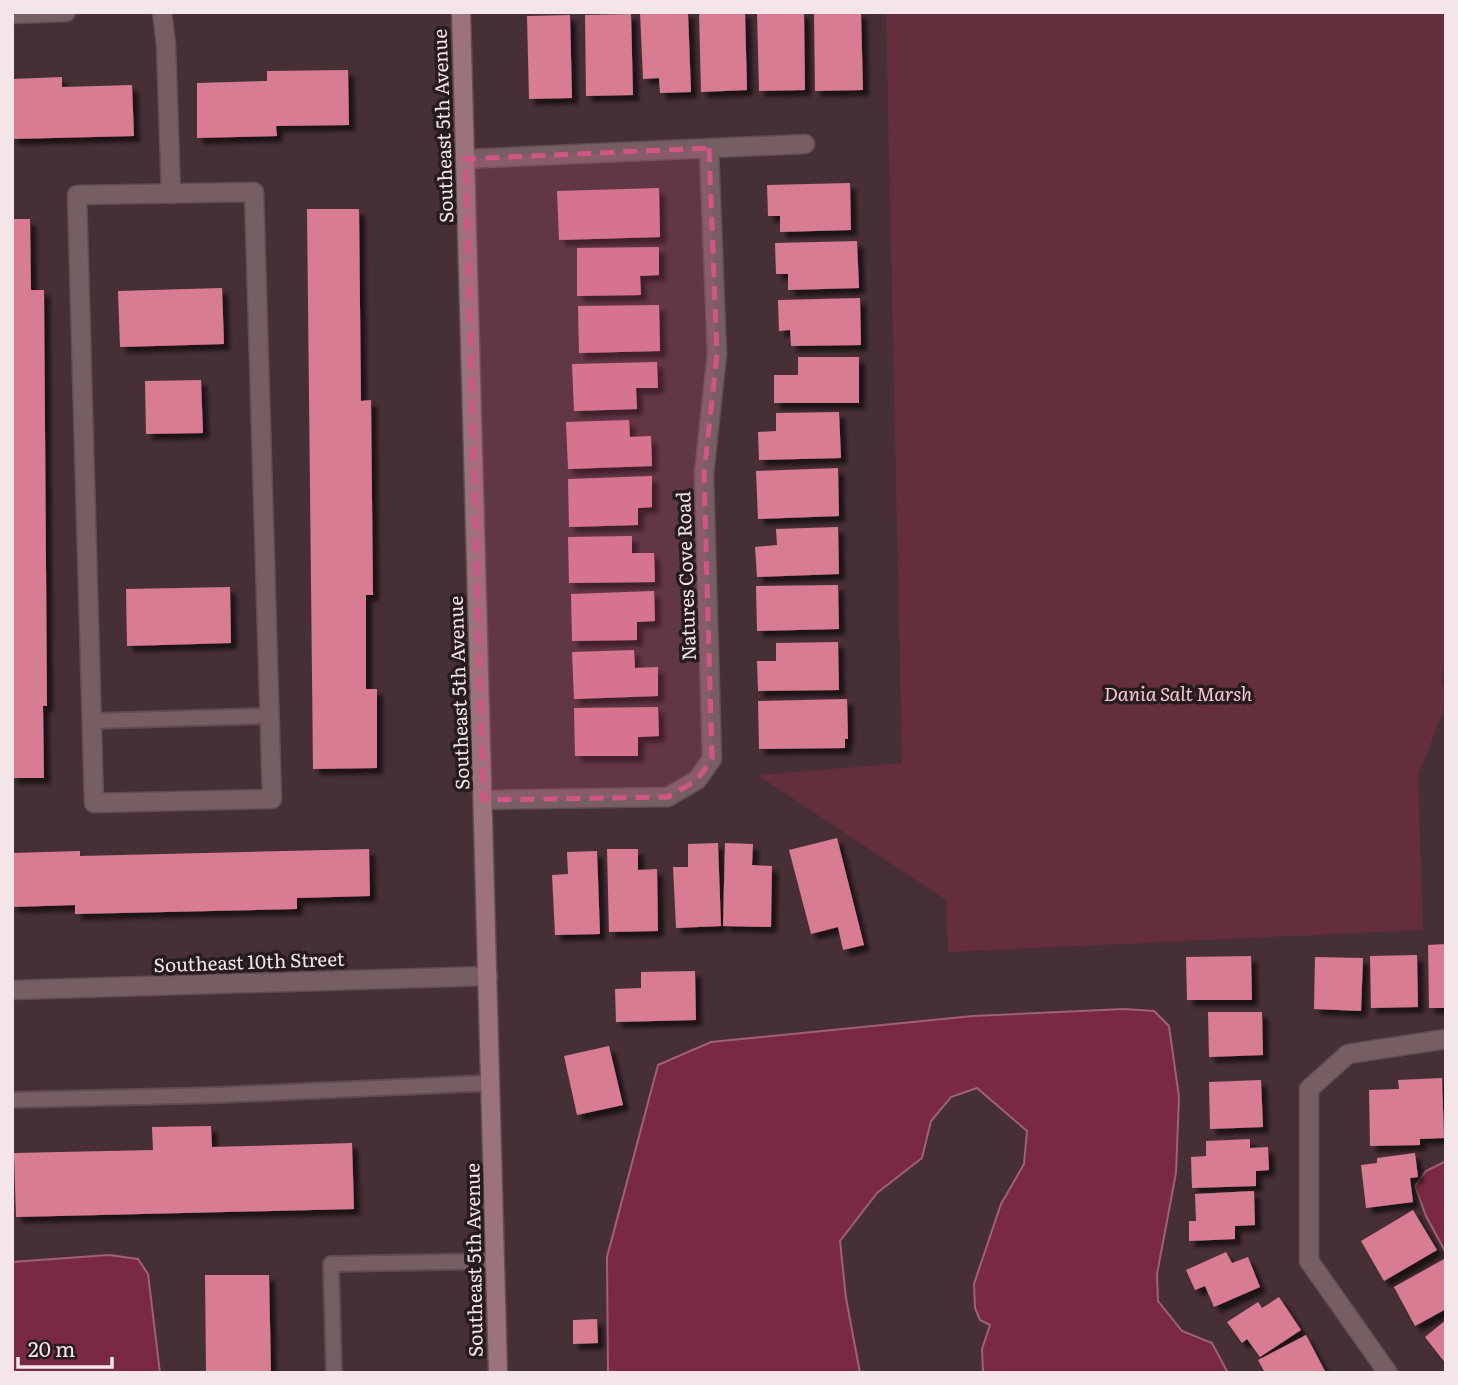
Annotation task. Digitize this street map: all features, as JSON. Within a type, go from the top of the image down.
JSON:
[{"type":"street","points":[[12,14],[66,12]]},
{"type":"street","points":[[162,12],[166,45],[171,194]]},
{"type":"street","name":"Southeast 5th Avenue","points":[[461,12],[498,1373]]},
{"type":"street","points":[[465,159],[806,144]]},
{"type":"street","name":"Natures Cove Road","points":[[483,800],[668,797],[697,780],[712,759],[704,474],[717,354],[709,148]]},
{"type":"street","points":[[254,192],[272,799],[94,803],[77,195],[171,194],[254,192]]},
{"type":"street","name":"Southeast 10th Street","points":[[12,990],[488,976]]},
{"type":"street","points":[[1388,1373],[1309,1261],[1309,1089],[1348,1054],[1446,1039]]},
{"type":"lane","points":[[92,721],[269,716]]},
{"type":"lane","points":[[12,1100],[219,1095],[490,1083]]},
{"type":"lane","points":[[334,1373],[331,1264],[495,1261]]},
{"type":"highlighted area","points":[[709,148],[717,354],[704,474],[712,759],[697,780],[668,797],[483,800],[465,159]]},
{"type":"green space","name":"Dania Salt Marsh","points":[[886,12],[1446,12],[1446,647],[1442,682],[1446,684],[1446,704],[1418,776],[1423,930],[948,952],[946,900],[758,775],[902,763]]},
{"type":"shaded area","points":[[1124,1009],[1154,1011],[1169,1026],[1179,1097],[1176,1173],[1157,1274],[1158,1301],[1182,1331],[1212,1343],[1228,1373],[983,1373],[982,1349],[990,1325],[980,1320],[975,1308],[974,1284],[1001,1204],[1024,1164],[1027,1131],[977,1088],[951,1097],[931,1121],[922,1158],[877,1193],[840,1241],[846,1298],[860,1373],[608,1373],[607,1257],[658,1065],[711,1042],[973,1016]]},
{"type":"shaded area","points":[[1446,1161],[1446,1253],[1426,1216],[1415,1186],[1426,1171]]},
{"type":"shaded area","points":[[109,1255],[138,1259],[148,1274],[160,1373],[12,1373],[12,1262]]},
{"type":"building","points":[[640,12],[688,12],[691,92],[660,93],[659,78],[643,79]]},
{"type":"building","points":[[699,12],[745,12],[747,90],[701,92]]},
{"type":"building","points":[[757,12],[804,12],[805,90],[759,91]]},
{"type":"building","points":[[814,12],[861,12],[863,90],[815,91]]},
{"type":"building","points":[[631,14],[633,95],[586,96],[585,15]]},
{"type":"building","points":[[570,15],[572,98],[529,99],[527,16]]},
{"type":"building","points":[[348,70],[349,125],[276,126],[277,136],[197,138],[197,83],[267,81],[267,71]]},
{"type":"building","points":[[62,77],[62,87],[132,85],[134,136],[12,139],[12,79]]},
{"type":"building","points":[[850,183],[851,230],[780,232],[780,216],[768,216],[767,185]]},
{"type":"building","points":[[659,188],[660,237],[559,240],[557,191]]},
{"type":"building","points":[[307,209],[359,209],[361,401],[371,400],[373,595],[366,595],[366,689],[377,689],[377,768],[313,769]]},
{"type":"building","points":[[12,219],[30,219],[31,290],[44,290],[47,706],[43,706],[44,778],[12,778]]},
{"type":"building","points":[[857,241],[859,288],[788,290],[788,274],[776,274],[775,243]]},
{"type":"building","points":[[659,247],[659,275],[640,276],[641,295],[577,296],[577,248]]},
{"type":"building","points":[[222,288],[224,344],[120,347],[118,291]]},
{"type":"building","points":[[860,298],[861,345],[791,346],[790,330],[779,331],[778,300]]},
{"type":"building","points":[[659,305],[660,351],[579,353],[578,306]]},
{"type":"building","points":[[798,357],[859,357],[859,403],[774,403],[774,375],[798,375]]},
{"type":"building","points":[[657,362],[658,388],[636,388],[637,409],[574,411],[572,364]]},
{"type":"building","points":[[201,380],[203,433],[146,434],[145,381]]},
{"type":"building","points":[[839,412],[841,458],[759,460],[758,432],[776,431],[776,413]]},
{"type":"building","points":[[629,420],[630,437],[651,436],[652,466],[568,469],[566,422]]},
{"type":"building","points":[[838,468],[839,516],[758,519],[756,471]]},
{"type":"building","points":[[652,476],[652,507],[638,508],[638,525],[569,527],[568,479]]},
{"type":"building","points":[[838,527],[839,574],[757,577],[755,547],[777,545],[776,529]]},
{"type":"building","points":[[632,536],[632,553],[654,553],[655,582],[569,583],[568,537]]},
{"type":"building","points":[[838,585],[839,629],[757,631],[756,586]]},
{"type":"building","points":[[230,587],[231,643],[127,646],[126,589]]},
{"type":"building","points":[[654,591],[655,621],[637,622],[637,640],[572,641],[571,594]]},
{"type":"building","points":[[838,642],[839,690],[758,691],[757,661],[776,661],[776,643]]},
{"type":"building","points":[[634,650],[635,668],[658,667],[658,696],[574,699],[572,652]]},
{"type":"building","points":[[847,699],[848,739],[845,739],[845,748],[759,749],[758,701]]},
{"type":"building","points":[[658,707],[659,736],[638,737],[638,756],[575,756],[574,708]]},
{"type":"building","points":[[837,838],[864,945],[843,950],[838,927],[811,934],[789,850]]},
{"type":"building","points":[[718,843],[721,926],[676,928],[673,867],[688,867],[688,844]]},
{"type":"building","points":[[725,843],[753,844],[752,865],[772,866],[771,927],[723,926]]},
{"type":"building","points":[[369,849],[370,896],[297,898],[297,909],[75,914],[75,905],[12,907],[12,853],[80,851],[80,856]]},
{"type":"building","points":[[607,849],[638,849],[638,870],[657,869],[658,931],[609,932]]},
{"type":"building","points":[[597,851],[600,934],[555,935],[552,875],[568,874],[567,852]]},
{"type":"building","points":[[1446,944],[1446,1008],[1429,1008],[1428,945]]},
{"type":"building","points":[[1417,955],[1418,1007],[1371,1008],[1370,956]]},
{"type":"building","points":[[1251,956],[1252,1000],[1187,1000],[1186,957]]},
{"type":"building","points":[[1315,957],[1363,958],[1361,1011],[1314,1009]]},
{"type":"building","points":[[695,971],[696,1020],[616,1022],[615,989],[641,988],[641,972]]},
{"type":"building","points":[[1208,1012],[1262,1012],[1263,1055],[1209,1057]]},
{"type":"building","points":[[609,1046],[623,1105],[577,1115],[564,1056]]},
{"type":"building","points":[[1442,1078],[1444,1138],[1420,1139],[1420,1145],[1370,1146],[1369,1090],[1399,1089],[1398,1080]]},
{"type":"building","points":[[1261,1080],[1263,1127],[1210,1129],[1209,1082]]},
{"type":"building","points":[[211,1126],[212,1147],[352,1143],[354,1209],[16,1217],[14,1153],[153,1150],[152,1127]]},
{"type":"building","points":[[1250,1139],[1250,1148],[1268,1147],[1269,1170],[1256,1171],[1256,1186],[1192,1188],[1191,1157],[1206,1156],[1206,1141]]},
{"type":"building","points":[[1415,1153],[1418,1177],[1410,1178],[1413,1202],[1366,1208],[1361,1165],[1377,1163],[1377,1158]]},
{"type":"building","points":[[1254,1191],[1255,1225],[1235,1226],[1235,1239],[1189,1241],[1189,1221],[1196,1221],[1195,1194]]},
{"type":"building","points":[[1413,1210],[1437,1250],[1384,1281],[1361,1241]]},
{"type":"building","points":[[1226,1252],[1232,1263],[1248,1257],[1260,1287],[1214,1307],[1205,1286],[1195,1290],[1186,1270]]},
{"type":"building","points":[[1446,1258],[1446,1309],[1415,1326],[1394,1287]]},
{"type":"building","points":[[205,1275],[269,1275],[271,1373],[206,1373]]},
{"type":"building","points":[[1279,1297],[1301,1330],[1260,1357],[1247,1339],[1242,1343],[1227,1322],[1258,1302],[1262,1308]]},
{"type":"building","points":[[597,1319],[598,1343],[573,1344],[573,1320]]},
{"type":"building","points":[[1446,1320],[1446,1364],[1425,1337]]},
{"type":"building","points":[[1306,1335],[1326,1373],[1265,1373],[1258,1360]]}]
